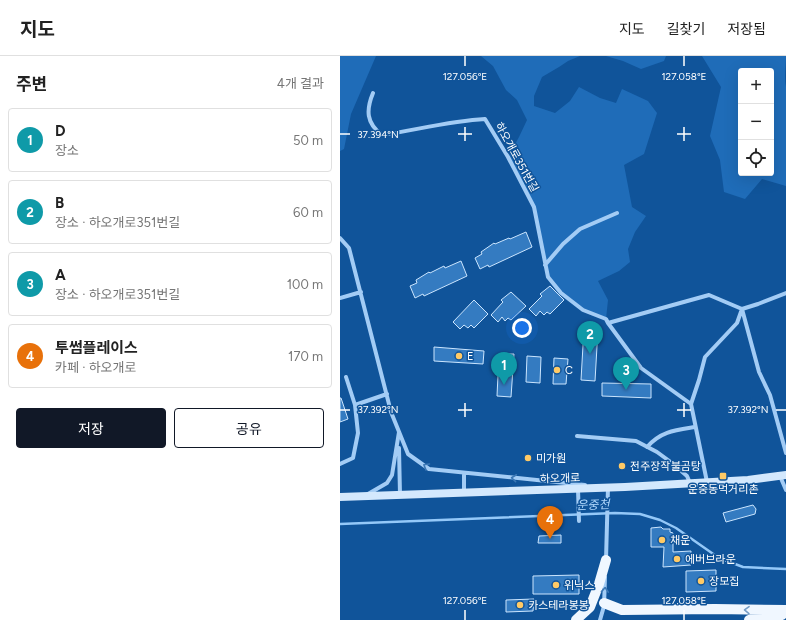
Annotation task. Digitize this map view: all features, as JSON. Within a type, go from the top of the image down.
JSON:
[{"type":"main road","points":[[576,620],[590,607],[606,560]]},
{"type":"main road","points":[[604,603],[622,610],[786,610]]},
{"type":"main road","points":[[749,620],[786,614]]},
{"type":"street","name":"하오개로351번길","points":[[374,93],[369,104],[369,116],[374,129],[382,135],[459,120],[485,119],[508,157],[534,207],[548,277],[561,293],[584,310],[606,319],[641,368],[691,404]]},
{"type":"street","points":[[546,265],[564,244],[580,229],[617,212]]},
{"type":"street","points":[[340,238],[349,248],[392,412],[408,454],[429,469],[608,487],[604,603],[600,620]]},
{"type":"street","points":[[340,298],[361,292]]},
{"type":"street","points":[[608,323],[709,295],[742,309],[786,293]]},
{"type":"street","points":[[707,482],[691,404],[705,357],[737,323],[742,309]]},
{"type":"street","points":[[742,309],[759,372],[770,395],[786,453]]},
{"type":"street","points":[[340,464],[354,458],[358,433],[355,405],[346,376]]},
{"type":"street","points":[[355,405],[387,394]]},
{"type":"street","points":[[648,447],[658,436],[696,427]]},
{"type":"street","points":[[399,431],[400,495]]},
{"type":"street","points":[[365,496],[387,483],[392,475],[399,431]]},
{"type":"street","points":[[577,436],[636,441],[657,452],[683,472],[687,476],[690,483]]},
{"type":"street","points":[[464,473],[464,493]]},
{"type":"street","name":"하오개로","points":[[340,497],[690,483],[748,480],[783,475],[786,490]]},
{"type":"street","points":[[578,488],[579,521]]},
{"type":"shaded area","points":[[340,56],[376,56],[351,114],[344,149],[340,151]]},
{"type":"shaded area","points":[[481,56],[580,56],[568,61],[542,77],[534,96],[534,106],[555,113],[570,101],[579,87],[600,98],[616,103],[622,89],[648,101],[657,113],[644,154],[624,165],[632,207],[646,216],[635,232],[628,249],[630,262],[619,271],[598,281],[608,300],[606,319],[583,310],[561,293],[548,277],[534,207],[508,157],[527,120],[517,100],[506,90],[493,66]]},
{"type":"shaded area","points":[[606,56],[666,56],[664,61],[641,69],[623,61]]},
{"type":"shaded area","points":[[702,56],[786,56],[786,186],[762,179],[745,199],[724,192],[720,160],[710,136],[721,87]]},
{"type":"building","points":[[526,232],[532,247],[489,267],[488,265],[480,269],[475,258],[482,254],[481,252],[494,243],[495,244],[509,238],[510,239]]},
{"type":"building","points":[[461,261],[467,276],[424,296],[423,294],[415,298],[410,286],[417,283],[416,280],[429,272],[430,273],[444,266],[445,268]]},
{"type":"building","points":[[550,286],[564,300],[550,314],[547,312],[544,315],[540,311],[536,316],[529,309],[542,296],[540,294]]},
{"type":"building","points":[[511,292],[526,306],[511,320],[508,318],[505,321],[502,317],[498,322],[491,315],[503,302],[501,300]]},
{"type":"building","points":[[474,300],[488,314],[474,328],[471,325],[468,328],[464,325],[460,329],[453,322]]},
{"type":"building","points":[[584,328],[598,329],[595,381],[581,380]]},
{"type":"building","name":"E","points":[[434,347],[484,351],[483,364],[434,361]]},
{"type":"building","points":[[499,354],[514,354],[511,397],[497,396]]},
{"type":"building","points":[[527,356],[541,357],[540,383],[526,382]]},
{"type":"building","points":[[554,358],[568,359],[566,384],[553,384]]},
{"type":"building","points":[[602,383],[651,384],[651,398],[602,396]]},
{"type":"building","points":[[340,398],[348,419],[340,422]]},
{"type":"building","points":[[753,505],[756,509],[755,514],[726,522],[723,513]]},
{"type":"building","points":[[661,527],[663,529],[670,529],[670,532],[673,533],[673,552],[691,551],[691,565],[663,567],[664,547],[651,547],[651,528]]},
{"type":"building","points":[[561,535],[561,543],[538,543],[539,536]]},
{"type":"building","name":"장모집","points":[[716,570],[716,591],[686,592],[686,571]]},
{"type":"building","name":"위닉스","points":[[579,575],[579,594],[533,594],[533,576]]},
{"type":"building","name":"카스테라봉봉","points":[[534,599],[533,611],[506,612],[506,600]]},
{"type":"waterway","name":"운중천","points":[[340,524],[615,513],[640,514],[660,520],[676,528],[719,558],[743,567],[786,569]]},
{"type":"place","name":"B","points":[[590,354]]},
{"type":"place","name":"E","points":[[459,356]]},
{"type":"place","name":"C","points":[[557,370]]},
{"type":"place","name":"D","points":[[504,385]]},
{"type":"place","name":"A","points":[[626,390]]},
{"type":"place","name":"미가원","points":[[528,458]]},
{"type":"place","name":"전주장작불곰탕","points":[[622,466]]},
{"type":"place","name":"운중동먹거리촌","points":[[723,476]]},
{"type":"place","name":"투썸플레이스","points":[[550,539]]},
{"type":"place","name":"채운","points":[[662,540]]},
{"type":"place","name":"에버브라운","points":[[677,559]]},
{"type":"place","name":"장모집","points":[[701,581]]},
{"type":"place","name":"위닉스","points":[[556,585]]},
{"type":"place","name":"카스테라봉봉","points":[[520,605]]}]
